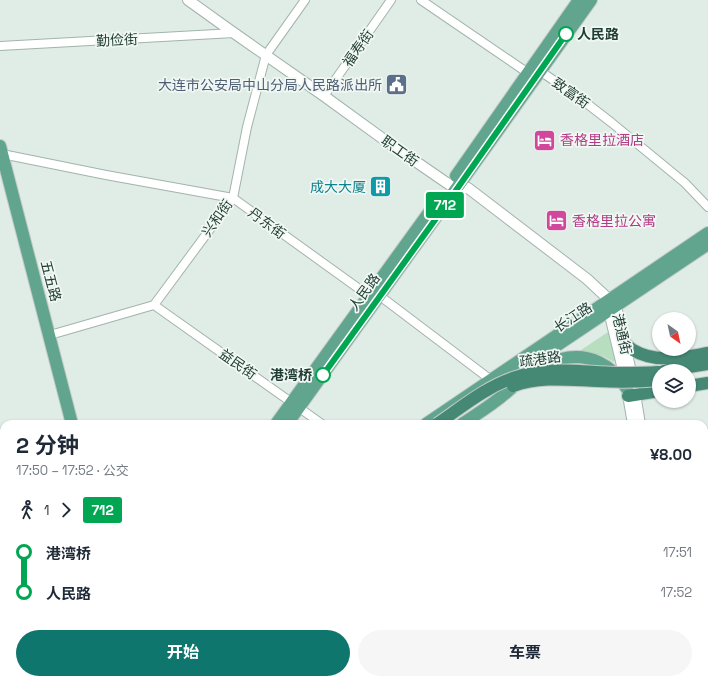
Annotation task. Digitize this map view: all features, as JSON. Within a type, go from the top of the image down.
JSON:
[{"type":"highway","points":[[624,342],[632,350],[643,355],[659,358],[674,359],[708,353]]},
{"type":"highway","points":[[696,366],[708,364]]},
{"type":"highway","name":"疏港路","points":[[443,420],[484,392],[515,377],[531,373],[554,370],[616,373],[652,372]]},
{"type":"highway","points":[[696,374],[708,372]]},
{"type":"highway","name":"疏港路","points":[[454,420],[488,397],[502,390],[532,381],[617,382],[652,380]]},
{"type":"highway","points":[[696,385],[708,383]]},
{"type":"highway","points":[[630,394],[652,392]]},
{"type":"main road","name":"人民路","points":[[453,187],[528,72],[579,0]]},
{"type":"main road","name":"人民路","points":[[280,420],[295,405],[453,187],[540,71],[590,0]]},
{"type":"main road","name":"五五路","points":[[1,150],[71,420]]},
{"type":"main road","name":"长江路","points":[[468,420],[495,402],[521,380],[556,346],[708,233]]},
{"type":"main road","name":"长江路","points":[[611,305],[708,244]]},
{"type":"main road","points":[[432,420],[491,380],[611,305]]},
{"type":"main road","points":[[521,380],[560,359],[575,357],[588,358],[601,363],[613,371],[630,394]]},
{"type":"main road","name":"人民路","points":[[289,420],[295,405]]},
{"type":"street","name":"职工街","points":[[188,0],[453,187],[468,188],[587,279],[611,305]]},
{"type":"street","name":"兴和街","points":[[154,305],[233,198],[247,127],[266,56],[305,0]]},
{"type":"street","name":"福寿街","points":[[324,96],[391,0]]},
{"type":"street","points":[[421,0],[528,72]]},
{"type":"street","name":"勤俭街","points":[[0,46],[234,33]]},
{"type":"street","name":"致富街","points":[[528,72],[540,71],[581,99],[685,182],[708,207]]},
{"type":"street","name":"丹东街","points":[[1,150],[106,175],[233,198],[491,380]]},
{"type":"street","points":[[50,335],[154,305]]},
{"type":"street","name":"益民街","points":[[154,305],[316,420]]},
{"type":"street","name":"港通街","points":[[611,305],[624,342],[633,420]]},
{"type":"street","name":"港通街","points":[[611,305],[630,394],[639,420]]},
{"type":"green space","points":[[611,330],[616,358],[614,362],[603,356],[594,354],[575,354]]},
{"type":"bus line","name":"712","points":[[323,375],[440,213],[566,34]]},
{"type":"place","name":"人民路","points":[[566,34]]},
{"type":"place","name":"大连市公安局中山分局人民路派出所","points":[[397,85]]},
{"type":"place","name":"香格里拉酒店","points":[[544,140]]},
{"type":"place","name":"成大大厦","points":[[381,187]]},
{"type":"place","name":"香格里拉公寓","points":[[557,221]]},
{"type":"place","name":"港湾桥","points":[[323,375]]}]
